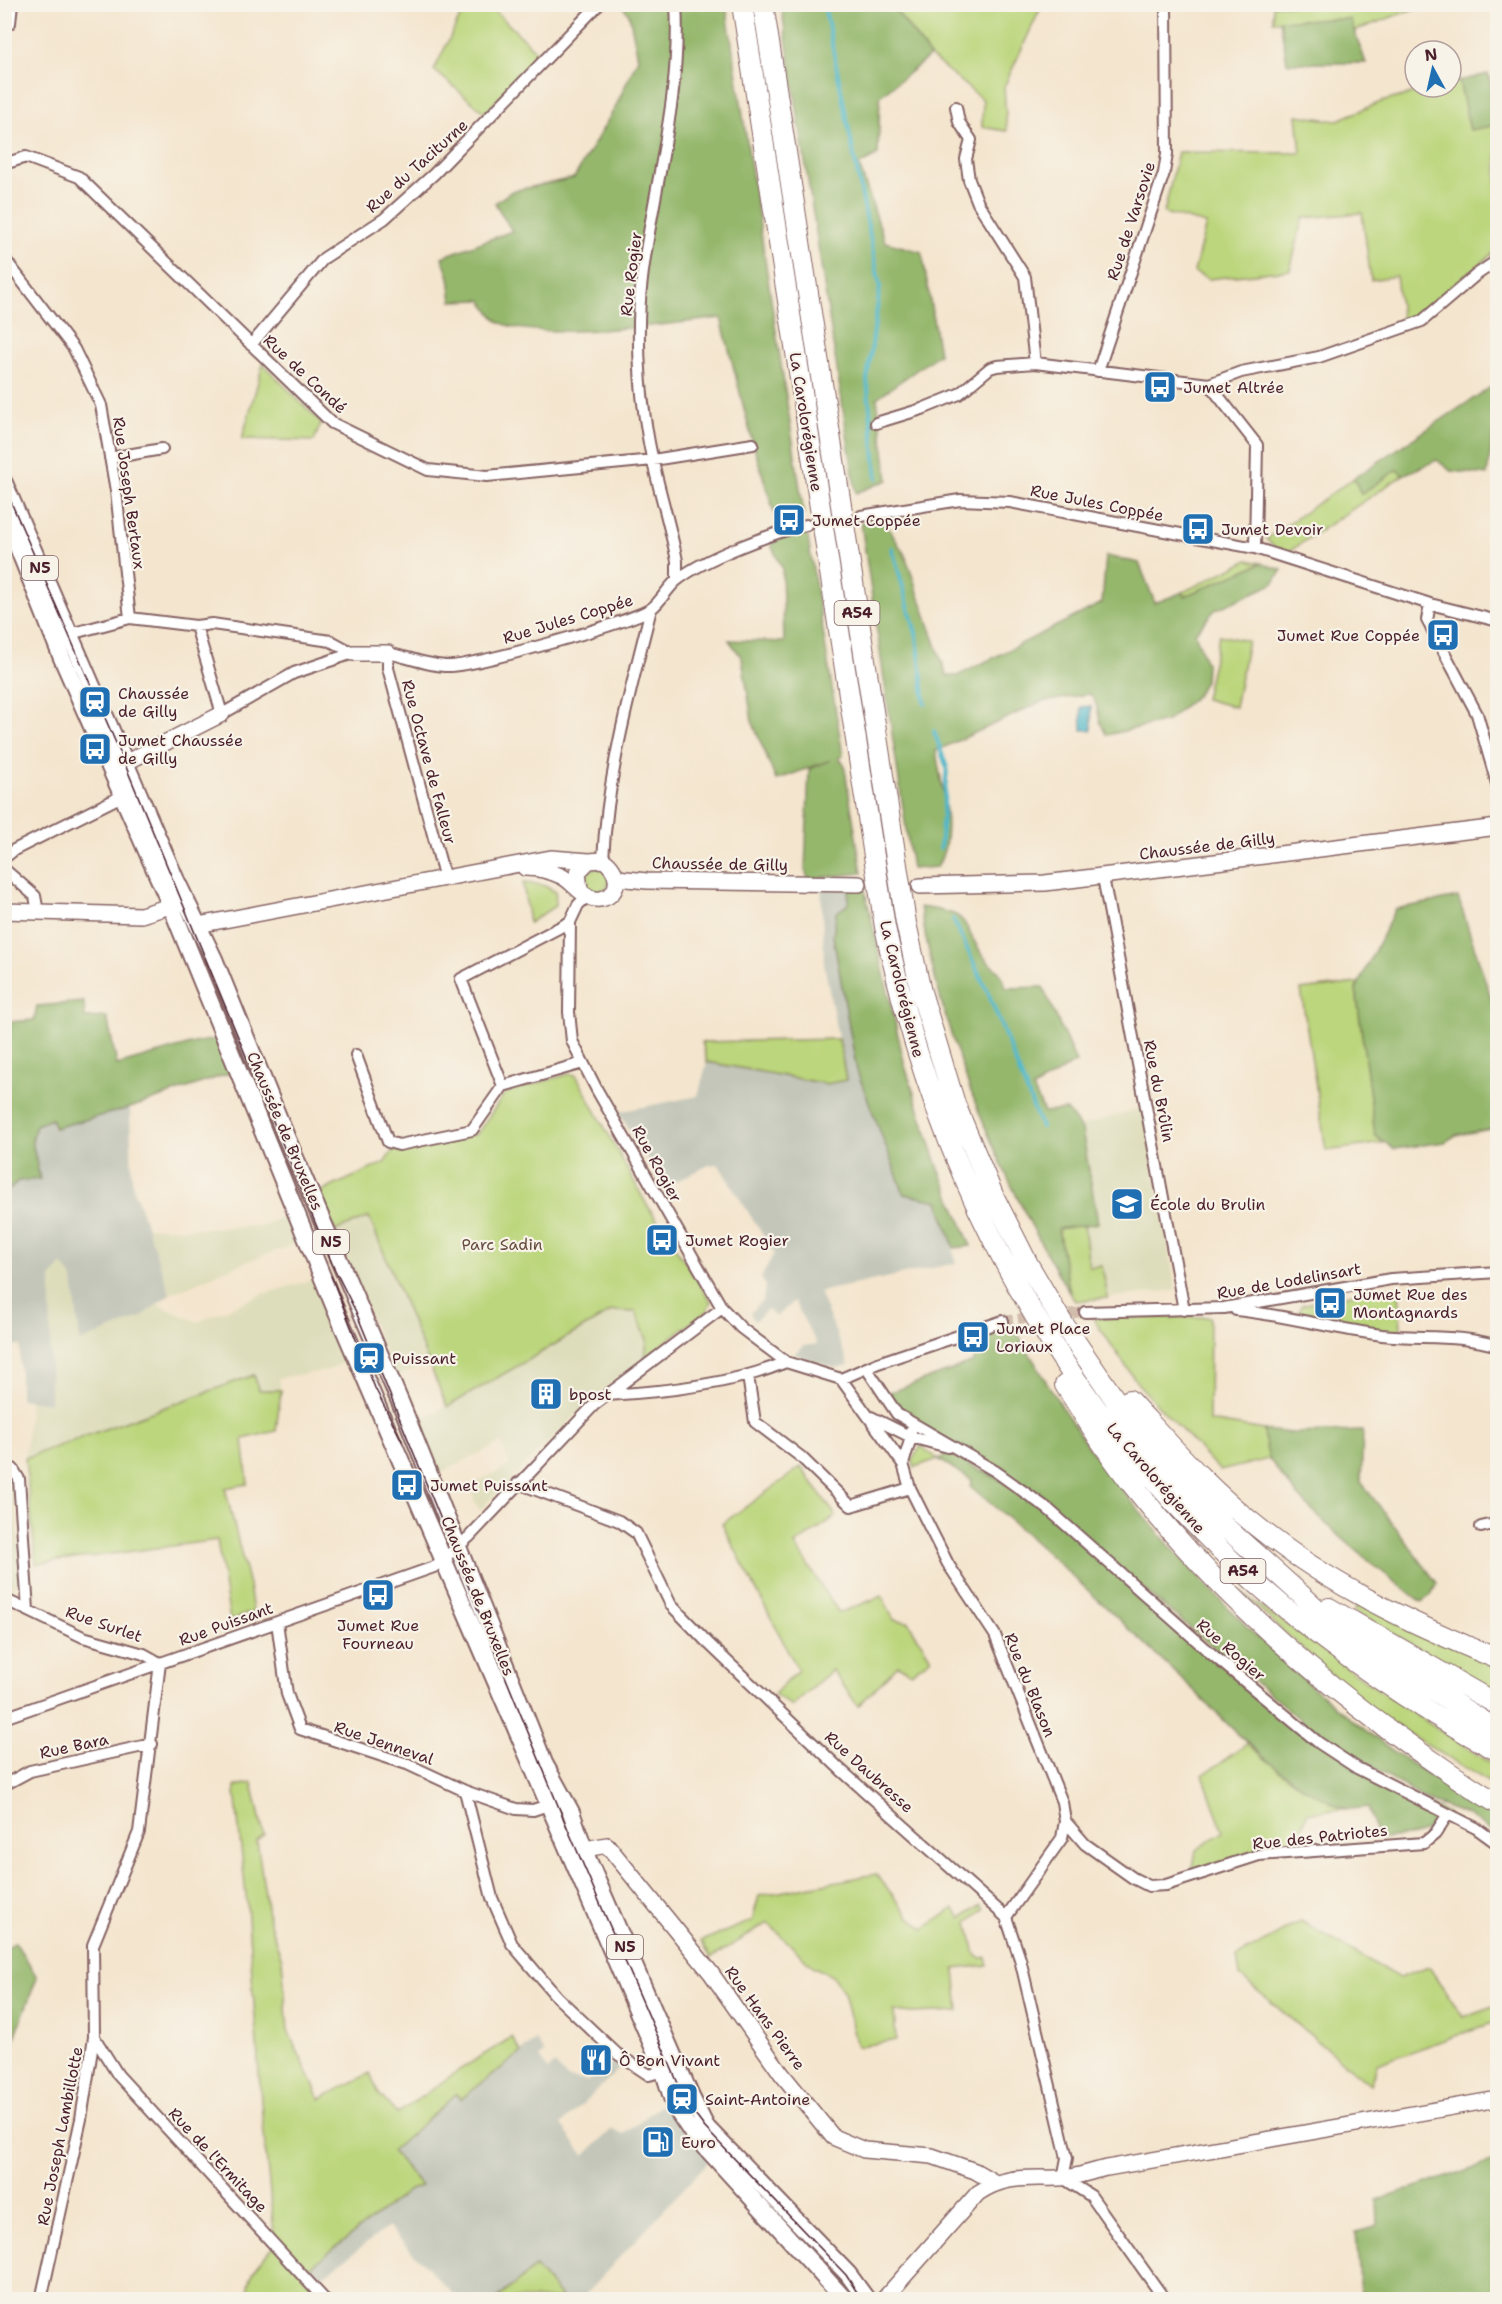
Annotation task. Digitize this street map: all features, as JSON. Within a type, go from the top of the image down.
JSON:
[{"type":"highway","name":"La Carolorégienne","points":[[741,4],[865,806],[896,982],[935,1111],[969,1193],[1008,1273],[1043,1332],[1123,1445],[1220,1550],[1277,1602],[1370,1675],[1497,1751]]},
{"type":"highway","name":"La Carolorégienne","points":[[763,4],[889,826],[921,993],[955,1104],[993,1195],[1028,1264],[1075,1343],[1155,1454],[1222,1524],[1309,1602],[1368,1650],[1497,1730]]},
{"type":"highway","points":[[1043,1332],[1060,1378],[1107,1451],[1139,1494],[1250,1615],[1315,1674],[1396,1737],[1497,1804]]},
{"type":"highway","points":[[1075,1343],[1198,1474],[1255,1526],[1324,1575],[1382,1608],[1497,1659]]},
{"type":"highway","name":"La Carolorégienne","points":[[1309,1602],[1330,1608],[1497,1705]]},
{"type":"main road","name":"Chaussée de Bruxelles","points":[[4,483],[69,634],[118,767],[122,796],[178,904],[198,925],[401,1404],[452,1552],[488,1668],[556,1803],[670,2069],[706,2127],[848,2274],[867,2300]]},
{"type":"main road","name":"Chaussée de Bruxelles","points":[[4,512],[8,535],[118,767],[178,904],[180,928],[335,1308],[452,1552]]},
{"type":"main road","name":"Chaussée de Bruxelles","points":[[556,1803],[571,1812],[577,1851],[670,2069],[675,2107],[691,2131],[845,2300]]},
{"type":"street","points":[[4,26],[10,23],[12,4]]},
{"type":"street","name":"Rue du Taciturne","points":[[251,345],[324,258],[384,219],[434,174],[599,4]]},
{"type":"street","name":"Rue Rogier","points":[[676,4],[678,26],[665,142],[642,279],[640,327],[644,399],[653,460],[677,561],[677,580]]},
{"type":"street","name":"Rue de Varsovie","points":[[1098,370],[1164,173],[1167,154],[1166,4]]},
{"type":"street","points":[[956,107],[958,123],[971,140],[966,159],[969,180],[978,202],[1025,277],[1035,363]]},
{"type":"street","name":"Rue de Condé","points":[[4,164],[26,157],[79,177],[332,423],[428,470],[487,476],[653,460],[753,444]]},
{"type":"street","name":"Rue Joseph Bertaux","points":[[4,258],[74,349],[101,405],[130,618]]},
{"type":"street","points":[[876,423],[922,409],[959,394],[990,368],[1035,363],[1209,384],[1241,372],[1319,357],[1422,321],[1476,274],[1497,260]]},
{"type":"street","points":[[1209,384],[1257,445],[1255,548]]},
{"type":"street","points":[[110,458],[162,449]]},
{"type":"street","name":"Rue Jules Coppée","points":[[861,516],[960,500],[992,499],[1255,548],[1430,604],[1497,621]]},
{"type":"street","name":"Rue Jules Coppée","points":[[388,653],[449,667],[486,660],[620,621],[651,609],[677,580],[768,535],[806,525]]},
{"type":"street","points":[[1430,604],[1427,620],[1477,714],[1497,787]]},
{"type":"street","points":[[503,1086],[461,979],[570,922],[584,893],[578,872],[596,861],[613,774],[651,609]]},
{"type":"street","points":[[69,634],[130,618],[196,626],[212,624],[331,641],[353,653]]},
{"type":"street","points":[[196,626],[222,714]]},
{"type":"street","points":[[118,767],[294,674],[353,653],[388,653]]},
{"type":"street","name":"Rue Octave de Falleur","points":[[388,653],[388,668],[445,879]]},
{"type":"street","points":[[4,858],[14,850],[122,796]]},
{"type":"street","name":"Chaussée de Gilly","points":[[920,886],[1007,886],[1103,877],[1497,827]]},
{"type":"street","points":[[180,928],[510,868],[551,858],[596,861],[614,868],[617,878],[616,886],[608,896],[600,899],[584,893],[551,872],[536,868],[510,868]]},
{"type":"street","points":[[4,869],[35,896],[38,912]]},
{"type":"street","name":"Rue du Brûlin","points":[[1103,877],[1184,1310]]},
{"type":"street","name":"Chaussée de Gilly","points":[[617,878],[647,881],[859,884]]},
{"type":"street","points":[[4,911],[141,915],[178,904]]},
{"type":"street","name":"Rue Rogier","points":[[570,922],[569,1012],[572,1041],[712,1295],[741,1328],[786,1362],[842,1379]]},
{"type":"street","points":[[356,1055],[388,1142],[391,1144],[472,1130],[503,1086],[583,1063]]},
{"type":"street","name":"Rue de Lodelinsart","points":[[1085,1312],[1224,1308],[1391,1279],[1497,1272]]},
{"type":"street","name":"Rue Puissant","points":[[4,1718],[434,1567],[452,1552],[607,1395],[722,1308]]},
{"type":"street","points":[[1224,1308],[1266,1313],[1383,1335],[1467,1338],[1497,1346]]},
{"type":"street","points":[[903,1464],[842,1379],[1003,1321]]},
{"type":"street","points":[[607,1395],[640,1393],[748,1376],[786,1362]]},
{"type":"street","name":"Rue Rogier","points":[[867,1369],[897,1414],[995,1471],[1048,1509],[1214,1656],[1319,1743],[1357,1768],[1476,1828],[1497,1844]]},
{"type":"street","points":[[748,1376],[755,1422],[801,1456],[851,1506],[910,1488]]},
{"type":"street","points":[[870,1417],[911,1437],[963,1451]]},
{"type":"street","points":[[903,1464],[911,1437],[910,1420]]},
{"type":"street","name":"Rue du Blason","points":[[903,1464],[910,1488],[948,1564],[995,1635],[1062,1802],[1065,1821]]},
{"type":"street","points":[[4,1466],[13,1469],[19,1479],[28,1610]]},
{"type":"street","name":"Rue Daubresse","points":[[518,1483],[619,1521],[636,1533],[671,1605],[841,1770],[1006,1917],[1020,1959],[1066,2158],[1063,2178]]},
{"type":"street","points":[[1481,1527],[1497,1523]]},
{"type":"street","name":"Rue Surlet","points":[[4,1599],[83,1637],[144,1654],[160,1663]]},
{"type":"street","name":"Rue Jenneval","points":[[277,1622],[287,1694],[300,1729],[407,1764],[465,1791],[516,1809],[533,1810],[556,1803]]},
{"type":"street","name":"Rue Joseph Lambillotte","points":[[41,2300],[81,2119],[94,2037],[93,1945],[139,1832],[152,1744],[160,1663]]},
{"type":"street","name":"Rue Bara","points":[[4,1785],[30,1771],[152,1744]]},
{"type":"street","points":[[465,1791],[492,1898],[512,1944],[557,1997],[616,2053],[649,2075],[670,2069]]},
{"type":"street","name":"Rue des Patriotes","points":[[1065,1821],[1085,1844],[1132,1878],[1149,1886],[1166,1885],[1259,1855],[1424,1843],[1435,1834],[1448,1814]]},
{"type":"street","points":[[1006,1917],[1062,1838],[1065,1821]]},
{"type":"street","name":"Rue Hans Pierre","points":[[577,1851],[608,1845],[711,1973],[781,2073],[833,2137],[864,2150],[932,2156],[975,2171],[994,2182]]},
{"type":"street","name":"Rue de l'Ermitage","points":[[94,2037],[118,2075],[326,2300]]},
{"type":"street","points":[[883,2300],[978,2193],[994,2182],[1032,2177],[1063,2178],[1107,2168],[1497,2099]]},
{"type":"street","points":[[1063,2178],[1091,2196],[1165,2300]]},
{"type":"shaded area","points":[[821,883],[849,884],[857,1071],[904,1194],[938,1201],[946,1217],[956,1263],[819,1292],[849,1365],[835,1368],[794,1354],[803,1346],[817,1344],[794,1302],[775,1317],[768,1309],[755,1321],[750,1313],[762,1301],[766,1286],[761,1278],[774,1253],[718,1164],[709,1165],[665,1187],[618,1112],[698,1096],[707,1062],[827,1084],[846,1080],[824,964]]},
{"type":"shaded area","name":"École du Brulin","points":[[1143,1107],[1176,1290],[1108,1298],[1102,1266],[1090,1267],[1084,1225],[1097,1222],[1081,1126]]},
{"type":"shaded area","points":[[130,1108],[132,1184],[170,1294],[141,1317],[80,1342],[73,1279],[62,1264],[51,1278],[50,1403],[20,1399],[20,1346],[5,1346],[5,1131],[53,1119],[52,1129]]},
{"type":"shaded area","points":[[297,1210],[308,1239],[230,1268],[170,1294],[147,1227],[184,1229],[262,1226]]},
{"type":"shaded area","points":[[368,1217],[429,1364],[395,1377],[335,1231]]},
{"type":"shaded area","points":[[62,1263],[73,1279],[80,1342],[141,1317],[156,1304],[198,1322],[260,1295],[315,1279],[348,1359],[329,1370],[278,1378],[281,1390],[258,1390],[253,1376],[25,1458],[30,1399],[50,1403],[51,1278]]},
{"type":"shaded area","points":[[612,1311],[636,1312],[647,1340],[645,1357],[592,1399],[480,1510],[474,1501],[472,1485],[510,1465],[501,1443],[437,1474],[414,1424]]},
{"type":"shaded area","points":[[4,1472],[9,1472],[12,1478],[22,1578],[6,1592]]},
{"type":"shaded area","points":[[536,2040],[544,2053],[539,2057],[548,2070],[555,2064],[566,2078],[588,2081],[622,2057],[627,2061],[561,2125],[584,2156],[612,2129],[623,2135],[661,2105],[711,2159],[581,2299],[563,2299],[535,2267],[497,2299],[458,2299],[388,2227],[319,2279],[308,2269],[408,2191],[421,2186],[392,2152],[455,2094],[460,2098]]},
{"type":"green space","points":[[466,5],[489,5],[540,55],[485,113],[434,70]]},
{"type":"green space","points":[[621,5],[726,5],[804,514],[776,519],[753,444],[721,318],[606,330],[540,331],[515,327],[498,321],[481,300],[452,301],[449,277],[442,257],[512,231],[495,203],[512,191],[574,178],[615,108],[638,58],[629,14]]},
{"type":"green space","points":[[781,5],[892,5],[930,56],[880,96],[878,155],[859,165],[885,242],[922,252],[939,354],[877,398],[888,480],[856,493]]},
{"type":"green space","points":[[892,5],[1042,5],[1004,87],[1007,131],[982,127],[983,100],[930,56]]},
{"type":"green space","points":[[1273,5],[1424,5],[1354,31],[1349,19],[1273,21]]},
{"type":"green space","points":[[1350,19],[1366,63],[1287,63],[1280,20]]},
{"type":"green space","points":[[1488,74],[1497,104],[1497,125],[1470,130],[1463,99],[1463,80]]},
{"type":"green space","points":[[1403,96],[1403,99],[1463,99],[1470,130],[1497,125],[1497,251],[1427,310],[1402,322],[1396,276],[1371,280],[1362,213],[1303,218],[1290,270],[1209,279],[1194,272],[1206,224],[1164,213],[1178,152],[1301,153],[1297,115],[1336,121],[1381,102]]},
{"type":"green space","points":[[263,364],[321,423],[314,441],[242,439]]},
{"type":"green space","points":[[1497,383],[1497,432],[1493,436],[1487,475],[1451,471],[1437,460],[1403,475],[1397,470],[1361,494],[1354,478]]},
{"type":"green space","points":[[1398,469],[1403,475],[1284,555],[1266,539],[1354,478],[1361,494]]},
{"type":"green space","points":[[881,516],[905,555],[947,676],[957,676],[1102,603],[1106,556],[1139,563],[1155,603],[1183,592],[1185,596],[1261,563],[1282,570],[1273,584],[1215,610],[1195,633],[1206,663],[1205,681],[1197,695],[1167,721],[1107,735],[1090,694],[1041,702],[936,751],[946,810],[946,840],[937,867],[912,869],[861,523]]},
{"type":"green space","points":[[807,532],[843,756],[839,758],[844,764],[862,873],[808,879],[805,870],[809,769],[831,760],[776,780],[752,721],[742,658],[729,640],[784,642],[782,568],[771,545],[784,536]]},
{"type":"green space","points":[[1248,560],[1261,563],[1185,596],[1183,592]]},
{"type":"green space","points":[[1219,635],[1248,641],[1235,707],[1205,699]]},
{"type":"green space","points":[[597,868],[602,869],[608,875],[608,885],[602,891],[597,892],[592,891],[586,885],[585,880],[586,875],[592,869]]},
{"type":"green space","points":[[523,883],[543,885],[556,892],[555,906],[529,923]]},
{"type":"green space","points":[[849,884],[864,887],[905,1066],[937,1164],[971,1246],[954,1248],[938,1201],[904,1194],[857,1071],[833,936],[836,913],[848,904]]},
{"type":"green space","points":[[1458,897],[1497,1016],[1497,1128],[1456,1135],[1445,1142],[1394,1149],[1375,1135],[1356,989],[1395,909]]},
{"type":"green space","points":[[920,907],[958,916],[985,958],[999,973],[1006,988],[1043,987],[1076,1062],[1033,1088],[1044,1112],[1067,1110],[1082,1130],[1098,1223],[1058,1229],[1070,1294],[1020,1202],[977,1107],[943,1009]]},
{"type":"green space","points":[[1358,983],[1356,989],[1375,1135],[1383,1143],[1326,1151],[1301,990]]},
{"type":"green space","points":[[84,1002],[85,1018],[107,1017],[117,1065],[198,1042],[218,1039],[230,1073],[130,1108],[54,1128],[52,1119],[36,1125],[32,1141],[40,1179],[18,1181],[8,1191],[5,1189],[4,1042],[9,1042],[10,1022],[34,1020],[37,1006]]},
{"type":"green space","points":[[839,1039],[846,1080],[827,1084],[707,1062],[702,1042]]},
{"type":"green space","name":"Parc Sadin","points":[[569,1074],[576,1075],[647,1205],[711,1301],[707,1311],[645,1357],[647,1340],[636,1312],[612,1311],[447,1407],[369,1217],[335,1231],[320,1192],[384,1163],[394,1149],[477,1134],[505,1093]]},
{"type":"green space","points":[[1084,1225],[1089,1267],[1102,1266],[1108,1298],[1075,1301],[1070,1294],[1058,1228]]},
{"type":"green space","points":[[1399,1288],[1401,1331],[1332,1323],[1299,1312],[1301,1305],[1364,1291]]},
{"type":"green space","points":[[1210,1317],[1209,1421],[1264,1430],[1269,1459],[1220,1471],[1138,1384],[1093,1318]]},
{"type":"green space","points":[[1013,1326],[1057,1400],[1093,1454],[1191,1569],[1285,1663],[1335,1706],[1387,1747],[1441,1784],[1497,1817],[1497,1835],[1469,1816],[1424,1799],[1307,1725],[1068,1526],[1296,1724],[1388,1785],[1448,1814],[1432,1827],[1416,1834],[1378,1838],[1368,1807],[1351,1809],[1341,1807],[1294,1781],[1273,1765],[1252,1748],[1176,1673],[1023,1531],[970,1486],[972,1480],[938,1459],[949,1454],[1009,1485],[926,1431],[897,1405],[888,1393],[974,1362],[969,1341]]},
{"type":"green space","points":[[254,1375],[259,1390],[281,1390],[276,1431],[243,1439],[248,1484],[225,1488],[249,1585],[253,1612],[230,1620],[217,1540],[36,1564],[25,1458]]},
{"type":"green space","points":[[1264,1430],[1293,1433],[1363,1431],[1361,1482],[1437,1583],[1431,1595],[1421,1602],[1340,1537],[1320,1518],[1285,1480],[1269,1458]]},
{"type":"green space","points":[[921,1446],[938,1459],[915,1467],[912,1460]]},
{"type":"green space","points":[[801,1467],[836,1516],[795,1545],[839,1613],[882,1596],[894,1620],[908,1622],[931,1658],[911,1673],[898,1665],[858,1706],[832,1670],[792,1706],[774,1694],[798,1670],[722,1524]]},
{"type":"green space","points":[[1239,1591],[1400,1705],[1497,1767],[1497,1787],[1375,1714]]},
{"type":"green space","points":[[1360,1603],[1497,1663],[1497,1694],[1354,1611]]},
{"type":"green space","points":[[1247,1744],[1290,1779],[1343,1809],[1307,1813],[1298,1841],[1192,1873],[1196,1850],[1223,1832],[1203,1775]]},
{"type":"green space","points":[[252,1783],[264,1835],[257,1841],[269,1921],[282,1960],[288,2031],[320,2099],[370,2073],[379,2094],[397,2114],[459,2070],[512,2037],[521,2053],[461,2099],[456,2094],[392,2151],[421,2186],[408,2191],[308,2269],[274,2233],[262,2115],[247,1905],[235,1791],[235,1786]]},
{"type":"green space","points":[[876,1874],[910,1917],[924,1929],[954,1908],[961,1919],[981,1905],[984,1909],[968,1922],[975,1955],[980,1958],[986,1957],[988,1965],[955,1969],[959,2011],[912,2013],[894,2011],[896,2040],[857,2047],[844,1992],[832,1976],[812,1966],[768,1923],[711,1958],[701,1941],[752,1921],[759,1896]]},
{"type":"green space","points":[[1301,1921],[1399,1978],[1429,1967],[1463,2017],[1497,2005],[1497,2021],[1377,2064],[1370,2085],[1240,1976],[1237,1957]]},
{"type":"green space","points":[[15,1942],[37,1977],[5,2065],[5,1950]]},
{"type":"green space","points":[[1497,2160],[1497,2299],[1354,2299],[1361,2296],[1356,2232],[1378,2226],[1377,2200]]},
{"type":"green space","points":[[275,2245],[326,2299],[250,2299],[249,2283],[255,2269]]},
{"type":"green space","points":[[535,2267],[563,2299],[497,2299]]},
{"type":"water","points":[[1091,706],[1092,730],[1082,730],[1081,707]]},
{"type":"waterway","points":[[824,4],[880,287],[867,380],[877,478]]},
{"type":"waterway","points":[[892,548],[917,637],[925,704]]},
{"type":"waterway","points":[[934,731],[947,768],[940,848]]},
{"type":"waterway","points":[[953,919],[989,995],[1041,1127]]},
{"type":"tunnel","points":[[1054,1315],[1085,1312]]},
{"type":"tunnel","points":[[1003,1321],[1039,1316]]},
{"type":"tram line","points":[[4,486],[119,750],[334,1268],[356,1312],[566,1825],[687,2104],[705,2128],[846,2275],[862,2300]]},
{"type":"tram line","points":[[331,1276],[375,1388],[402,1441]]},
{"type":"place","name":"Jumet Altrée","points":[[1160,387]]},
{"type":"place","name":"Jumet Coppée","points":[[789,520]]},
{"type":"place","name":"Jumet Devoir","points":[[1198,529]]},
{"type":"place","name":"Jumet Rue Coppée","points":[[1443,635]]},
{"type":"place","name":"Chaussée de Gilly","points":[[95,702]]},
{"type":"place","name":"Jumet Chaussée de Gilly","points":[[95,749]]},
{"type":"place","name":"École du Brulin","points":[[1127,1204]]},
{"type":"place","name":"Jumet Rogier","points":[[662,1240]]},
{"type":"place","name":"Jumet Rue des Montagnards","points":[[1330,1303]]},
{"type":"place","name":"Jumet Place Loriaux","points":[[973,1337]]},
{"type":"place","name":"Puissant","points":[[369,1358]]},
{"type":"place","name":"bpost","points":[[546,1394]]},
{"type":"place","name":"Jumet Puissant","points":[[407,1485]]},
{"type":"place","name":"Jumet Rue Fourneau","points":[[378,1595]]},
{"type":"place","name":"Ô Bon Vivant","points":[[596,2060]]},
{"type":"place","name":"Saint-Antoine","points":[[682,2099]]},
{"type":"place","name":"Euro","points":[[658,2142]]}]
